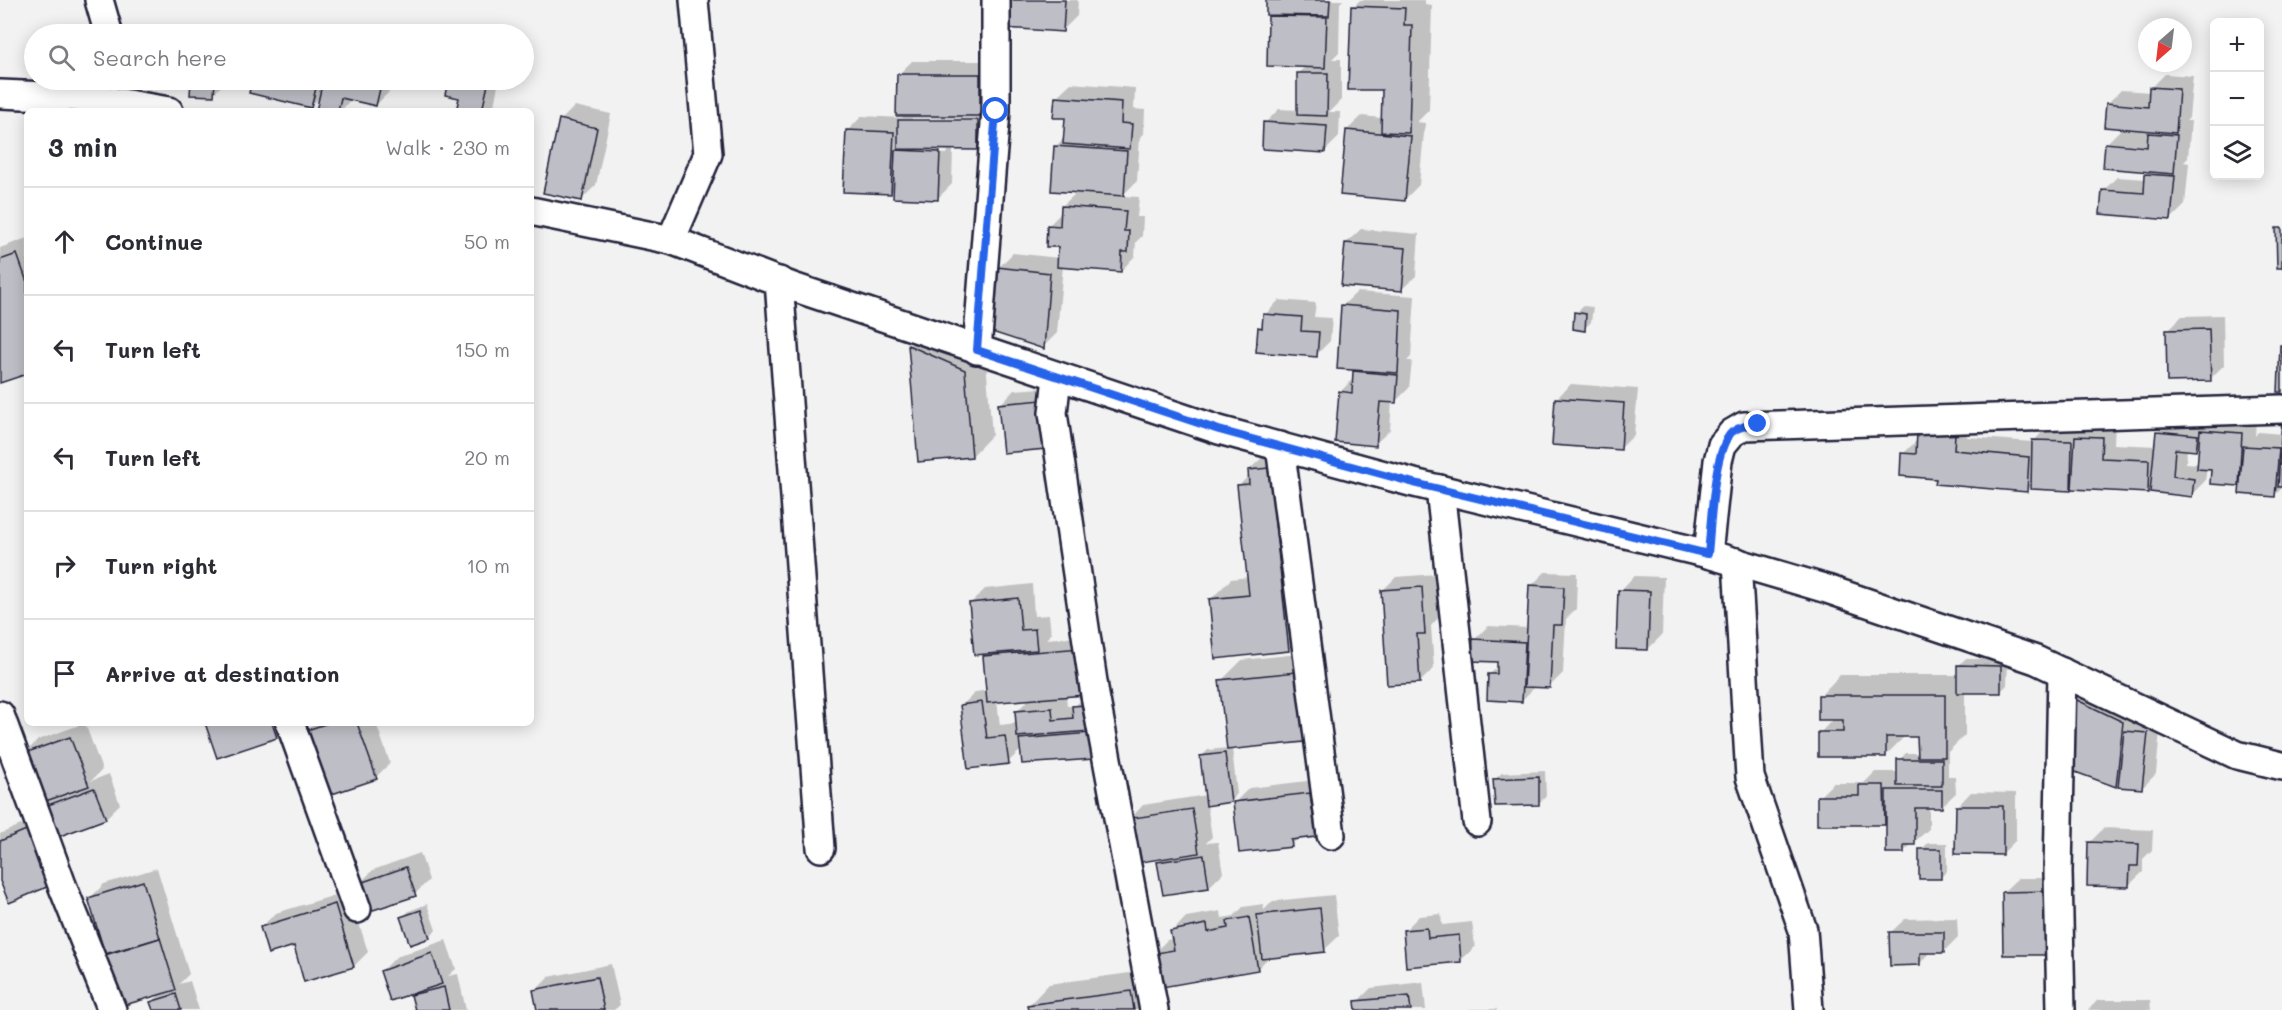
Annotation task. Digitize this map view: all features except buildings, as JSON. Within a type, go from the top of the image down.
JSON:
[{"type":"street","points":[[99,0],[106,24]]},
{"type":"street","points":[[671,240],[708,154],[694,0]]},
{"type":"street","points":[[977,350],[996,111],[996,0]]},
{"type":"street","points":[[0,94],[94,96],[154,108]]},
{"type":"street","points":[[534,212],[671,240],[779,281],[977,350],[1219,430],[1440,489],[1708,554],[1827,589],[2014,652],[2062,672],[2237,755],[2282,766]]},
{"type":"street","points":[[779,281],[820,848]]},
{"type":"street","points":[[1058,377],[1053,413],[1088,648],[1154,1010]]},
{"type":"street","points":[[1708,554],[1718,461],[1722,445],[1732,432],[1744,426],[2282,410]]},
{"type":"street","points":[[1280,446],[1331,835]]},
{"type":"street","points":[[1440,489],[1477,822]]},
{"type":"street","points":[[1737,562],[1750,777],[1803,930],[1809,1010]]},
{"type":"street","points":[[2061,1010],[2058,872],[2062,672]]},
{"type":"street","points":[[0,716],[4,742],[112,1010]]},
{"type":"street","points":[[291,726],[357,909]]},
{"type":"route","points":[[996,111],[977,350],[1219,430],[1414,483],[1708,554],[1718,461],[1722,445],[1732,432],[1744,426],[1758,424]]}]
